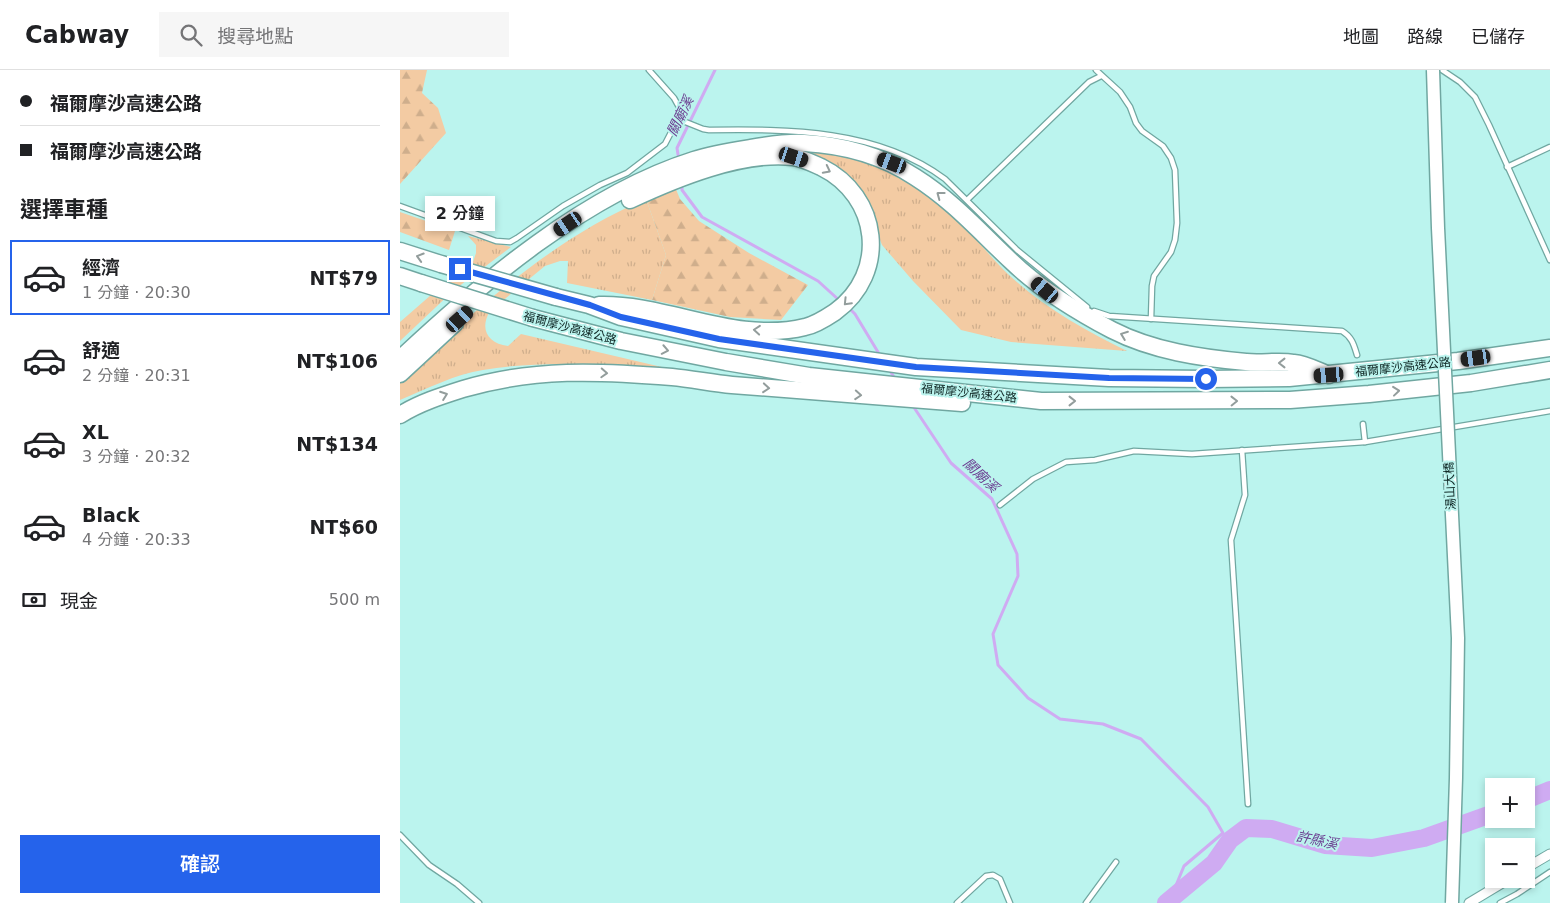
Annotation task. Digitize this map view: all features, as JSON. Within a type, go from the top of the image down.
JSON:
[{"type":"highway","points":[[400,359],[476,291],[527,251],[612,196],[733,151],[803,142],[868,154],[892,163],[937,192],[959,209],[1012,262],[1045,290],[1114,331],[1158,347],[1186,354],[1250,363],[1294,363],[1329,375]]},
{"type":"highway","points":[[590,305],[621,304],[737,328],[766,331],[806,327],[828,317],[845,305],[856,292],[866,276],[870,260],[871,240],[869,223],[861,206],[848,187],[835,174],[794,157],[767,156],[716,167],[695,166]]},
{"type":"highway","points":[[400,374],[474,306],[525,265],[587,222],[659,180]]},
{"type":"highway","name":"福爾摩沙高速公路","points":[[400,251],[556,297],[590,305],[621,317],[719,339],[916,367],[1109,378],[1289,378],[1458,361],[1550,348]]},
{"type":"highway","name":"福爾摩沙高速公路","points":[[400,276],[533,318],[621,341],[726,362],[809,384],[989,400],[1041,402],[1290,400],[1470,383],[1550,370]]},
{"type":"highway","points":[[400,415],[414,407],[448,394],[486,382],[529,374],[569,372],[673,378],[720,384],[809,384]]},
{"type":"street","name":"湯山大橋","points":[[1433,70],[1438,237],[1458,638],[1452,903]]},
{"type":"street","points":[[1535,863],[1550,854]]},
{"type":"street","points":[[1470,903],[1494,888]]},
{"type":"lane","points":[[400,206],[496,241],[510,242],[563,206],[600,185],[627,173],[665,144],[680,120],[678,103],[649,70]]},
{"type":"lane","points":[[1096,70],[1120,92],[1142,130],[1163,146],[1171,158],[1175,170],[1177,223],[1175,240],[1171,252],[1154,276],[1151,318]]},
{"type":"lane","points":[[1442,70],[1460,82],[1475,97],[1550,260]]},
{"type":"lane","points":[[967,200],[1089,82],[1101,76]]},
{"type":"lane","points":[[680,120],[702,130],[761,129],[808,132],[869,142],[903,153],[945,179],[1017,250],[1081,303],[1096,312],[1109,316],[1342,331],[1351,339],[1357,355]]},
{"type":"lane","points":[[1507,166],[1550,146]]},
{"type":"lane","points":[[1000,505],[1033,479],[1066,462],[1095,460],[1134,451],[1192,454],[1365,442],[1550,411]]},
{"type":"lane","points":[[1363,424],[1365,442]]},
{"type":"lane","points":[[1242,450],[1245,495],[1231,540],[1248,804]]},
{"type":"lane","points":[[400,835],[429,865],[457,884],[479,903]]},
{"type":"lane","points":[[1086,903],[1116,862]]},
{"type":"lane","points":[[1500,903],[1550,872]]},
{"type":"lane","points":[[957,903],[986,876],[1000,879],[1010,903]]},
{"type":"green space","points":[[400,70],[427,70],[422,93],[438,108],[446,133],[400,184]]},
{"type":"green space","points":[[793,149],[816,150],[838,154],[859,160],[899,178],[937,203],[954,217],[1009,275],[1036,298],[1081,327],[1127,351],[1011,342],[961,330],[913,281],[882,245],[866,204]]},
{"type":"green space","points":[[675,187],[680,199],[699,221],[749,253],[808,285],[781,320],[730,317],[652,300],[666,255],[646,199]]},
{"type":"green space","points":[[646,199],[666,255],[652,300],[567,283],[568,261],[560,261],[545,266],[490,311],[485,324],[487,334],[501,345],[508,346],[521,334],[683,372],[583,364],[508,367],[462,375],[400,400],[400,379],[516,278],[578,234],[611,215]]},
{"type":"green space","points":[[400,212],[455,231],[449,250],[400,232]]},
{"type":"green space","points":[[468,236],[511,247],[454,290],[400,341],[400,322],[439,288],[473,262],[476,245]]},
{"type":"waterway","name":"關廟溪","points":[[679,161],[677,148],[715,70]]},
{"type":"waterway","name":"關廟溪","points":[[682,184],[682,190],[702,217],[818,281],[840,301]]},
{"type":"waterway","name":"關廟溪","points":[[847,306],[855,314],[881,357]]},
{"type":"waterway","name":"關廟溪","points":[[888,368],[896,380]]},
{"type":"waterway","name":"關廟溪","points":[[913,406],[951,463],[992,499],[1017,554],[1018,576],[993,634],[998,665],[1028,698],[1060,719],[1103,724],[1141,739],[1208,807],[1223,833],[1184,866],[1170,900]]},
{"type":"waterway","name":"許縣溪","points":[[1535,796],[1550,790]]},
{"type":"waterway","name":"許縣溪","points":[[1166,903],[1214,863],[1230,840],[1246,828],[1272,829],[1325,845],[1372,848],[1424,838],[1485,816]]},
{"type":"route","points":[[460,269],[590,305],[621,317],[719,339],[916,367],[1109,378],[1206,379]]}]
